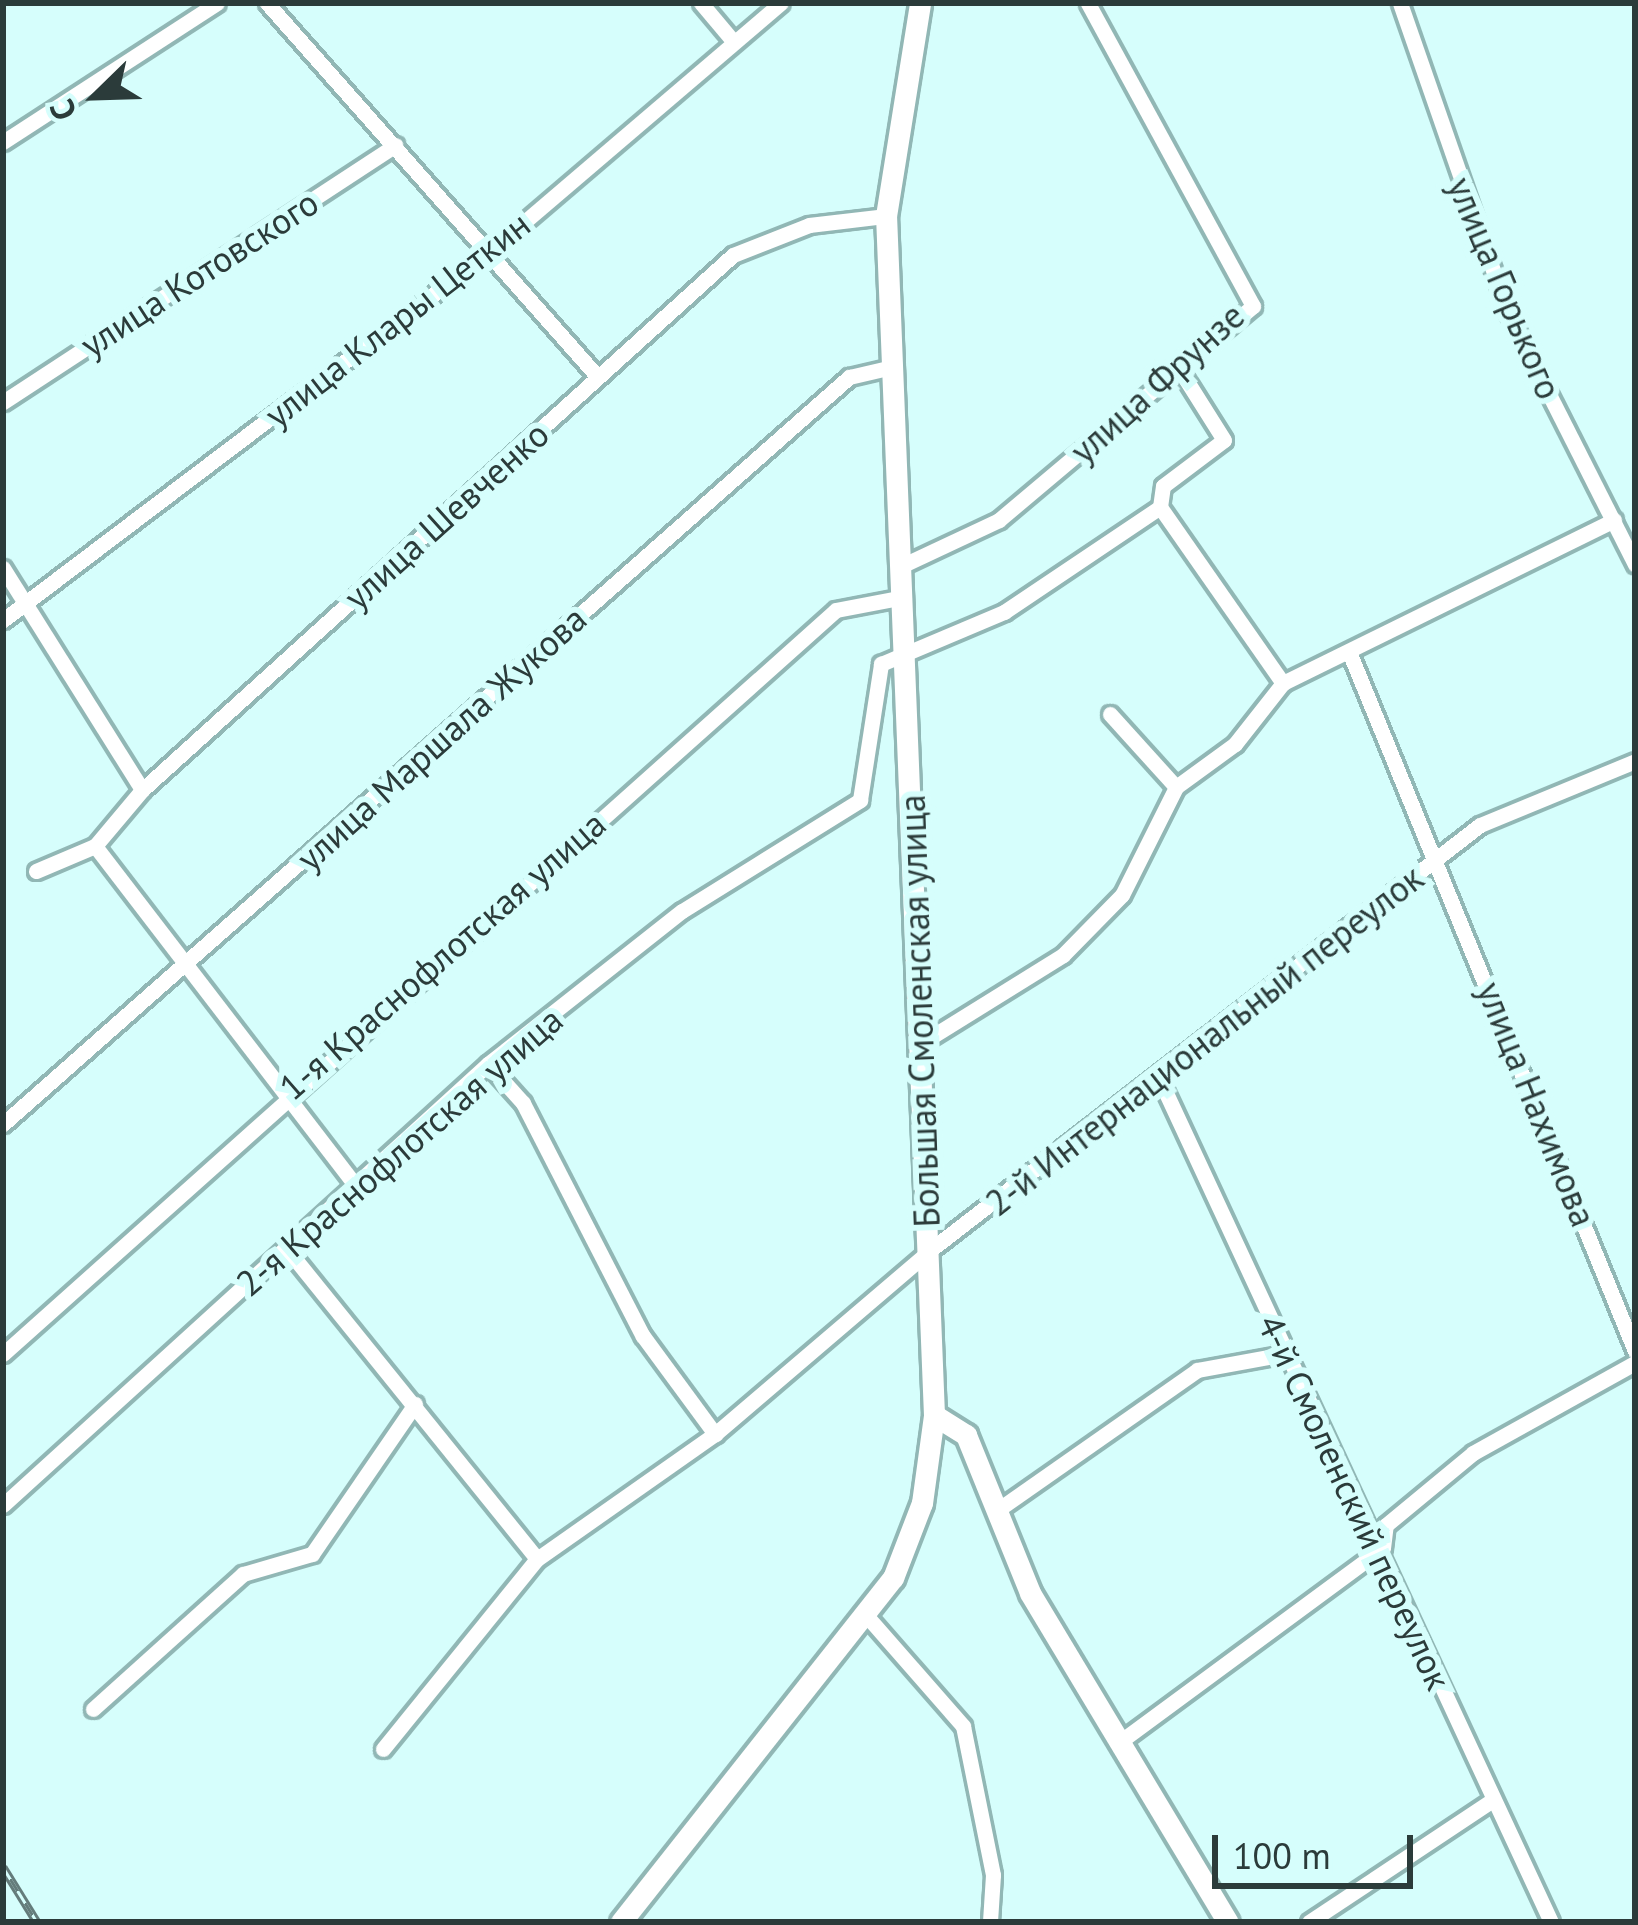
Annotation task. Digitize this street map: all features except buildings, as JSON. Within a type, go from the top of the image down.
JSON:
[{"type":"main road","name":"Большая Смоленская улица","points":[[621,1922],[865,1614],[922,1503],[934,1414],[904,597],[887,368],[886,217],[920,3]]},
{"type":"main road","points":[[934,1414],[966,1435],[1030,1593],[1125,1738],[1228,1922]]},
{"type":"street","points":[[3,142],[217,3]]},
{"type":"street","points":[[267,3],[598,377]]},
{"type":"street","points":[[701,3],[733,41]]},
{"type":"street","name":"улица Клары Цеткин","points":[[3,620],[488,253],[781,3]]},
{"type":"street","name":"улица Фрунзе","points":[[901,566],[999,520],[1253,306],[1088,3]]},
{"type":"street","name":"улица Горького","points":[[1400,3],[1507,311],[1635,564]]},
{"type":"street","name":"улица Котовского","points":[[3,402],[394,145]]},
{"type":"street","name":"улица Шевченко","points":[[36,871],[95,846],[142,790],[733,255],[809,225],[886,217]]},
{"type":"street","name":"улица Маршала Жукова","points":[[3,1124],[849,377],[887,368]]},
{"type":"street","points":[[1180,370],[1224,440],[1162,486],[1160,507],[1283,683]]},
{"type":"street","points":[[904,648],[1004,612],[1160,507]]},
{"type":"street","points":[[920,1044],[1063,955],[1122,896],[1175,787],[1235,745],[1283,683],[1614,520]]},
{"type":"street","points":[[3,568],[142,790]]},
{"type":"street","name":"1-я Краснофлотская улица","points":[[3,1354],[282,1096],[836,610],[904,597]]},
{"type":"street","name":"2-я Краснофлотская улица","points":[[3,1505],[488,1064],[682,911],[860,800],[880,664],[904,648]]},
{"type":"street","name":"улица Нахимова","points":[[1350,654],[1629,1317],[1635,1351]]},
{"type":"street","points":[[1110,714],[1175,787]]},
{"type":"street","name":"2-й Интернациональный переулок","points":[[383,1749],[537,1559],[715,1434],[929,1251],[1160,1080],[1480,825],[1635,761]]},
{"type":"street","points":[[95,846],[282,1096],[354,1184]]},
{"type":"street","points":[[488,1064],[523,1103],[643,1336],[715,1434]]},
{"type":"street","name":"4-й Смоленский переулок","points":[[1160,1080],[1284,1354],[1383,1548],[1488,1803],[1551,1922]]},
{"type":"street","points":[[286,1249],[416,1403],[537,1559]]},
{"type":"street","points":[[996,1510],[1197,1370],[1284,1354]]},
{"type":"street","points":[[1125,1738],[1383,1548],[1386,1525],[1473,1453],[1635,1363]]},
{"type":"street","points":[[93,1709],[243,1574],[312,1554],[416,1403]]},
{"type":"street","points":[[865,1614],[963,1726],[993,1875],[990,1922]]},
{"type":"street","points":[[1309,1922],[1488,1803]]},
{"type":"railway","points":[[3,1867],[37,1922]]}]
